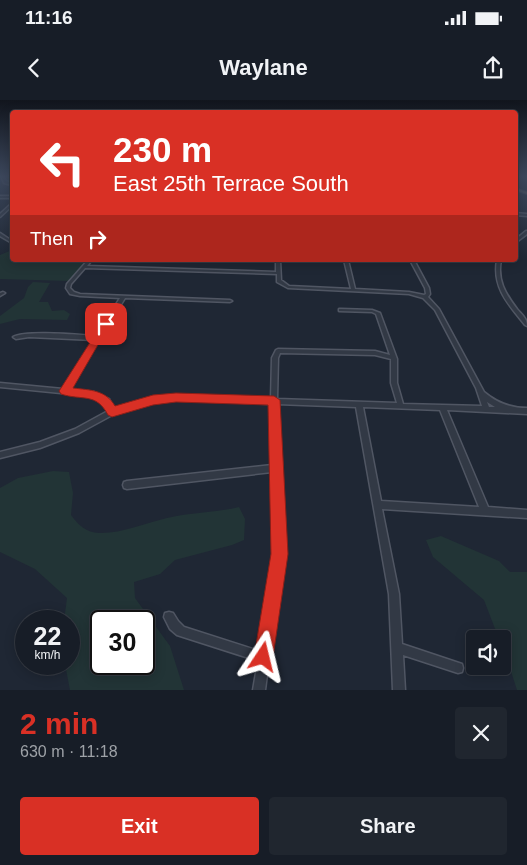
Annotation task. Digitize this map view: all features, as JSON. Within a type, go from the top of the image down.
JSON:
[{"type":"street","points":[[0,208],[8,208]]},
{"type":"street","points":[[0,216],[8,208]]},
{"type":"street","points":[[88,262],[69,284],[69,290],[80,296],[230,301]]},
{"type":"street","points":[[278,262],[279,281],[288,287],[409,293],[425,297],[437,309],[478,388],[487,410]]},
{"type":"street","points":[[346,262],[353,290]]},
{"type":"street","points":[[413,262],[427,288],[428,294],[425,297]]},
{"type":"street","points":[[500,262],[497,275],[501,288],[527,324]]},
{"type":"street","points":[[83,267],[277,272]]},
{"type":"street","points":[[65,391],[123,297]]},
{"type":"street","points":[[342,310],[372,310],[378,313],[394,363],[394,383],[401,406]]},
{"type":"street","points":[[16,337],[29,335],[98,338]]},
{"type":"street","points":[[259,690],[279,554],[275,468],[275,358],[278,351],[375,353],[392,357]]},
{"type":"street","points":[[0,384],[97,396],[107,401],[112,412]]},
{"type":"street","points":[[478,388],[495,404],[513,410]]},
{"type":"street","points":[[0,455],[34,447],[77,431],[112,412],[153,400],[176,398],[274,400],[443,409],[527,411]]},
{"type":"street","points":[[359,405],[394,594],[399,690]]},
{"type":"street","points":[[443,409],[485,511]]},
{"type":"street","points":[[127,485],[275,468]]},
{"type":"street","points":[[378,505],[527,514]]},
{"type":"street","points":[[169,617],[181,631],[263,657]]},
{"type":"street","points":[[398,648],[458,668]]},
{"type":"shaded area","points":[[10,251],[10,262],[86,262],[68,281],[0,279],[0,255]]},
{"type":"shaded area","points":[[33,282],[50,283],[39,302],[48,302],[52,311],[64,310],[70,314],[67,320],[20,319],[0,324],[0,316],[24,298],[28,287]]},
{"type":"shaded area","points":[[53,471],[69,472],[73,493],[71,515],[76,522],[95,533],[115,532],[176,516],[239,507],[245,519],[244,540],[175,560],[160,574],[134,582],[135,598],[144,610],[90,610],[90,675],[155,675],[155,625],[170,646],[184,690],[70,690],[67,675],[80,675],[80,610],[65,610],[67,598],[35,569],[0,552],[0,488],[18,478]]},
{"type":"shaded area","points":[[441,536],[499,561],[510,572],[527,572],[527,690],[517,690],[511,672],[511,630],[496,630],[484,600],[433,557],[426,540]]},
{"type":"route","points":[[106,324],[65,391],[97,396],[107,401],[112,412],[153,400],[186,397],[274,400],[279,554],[278,571],[263,657]]}]
